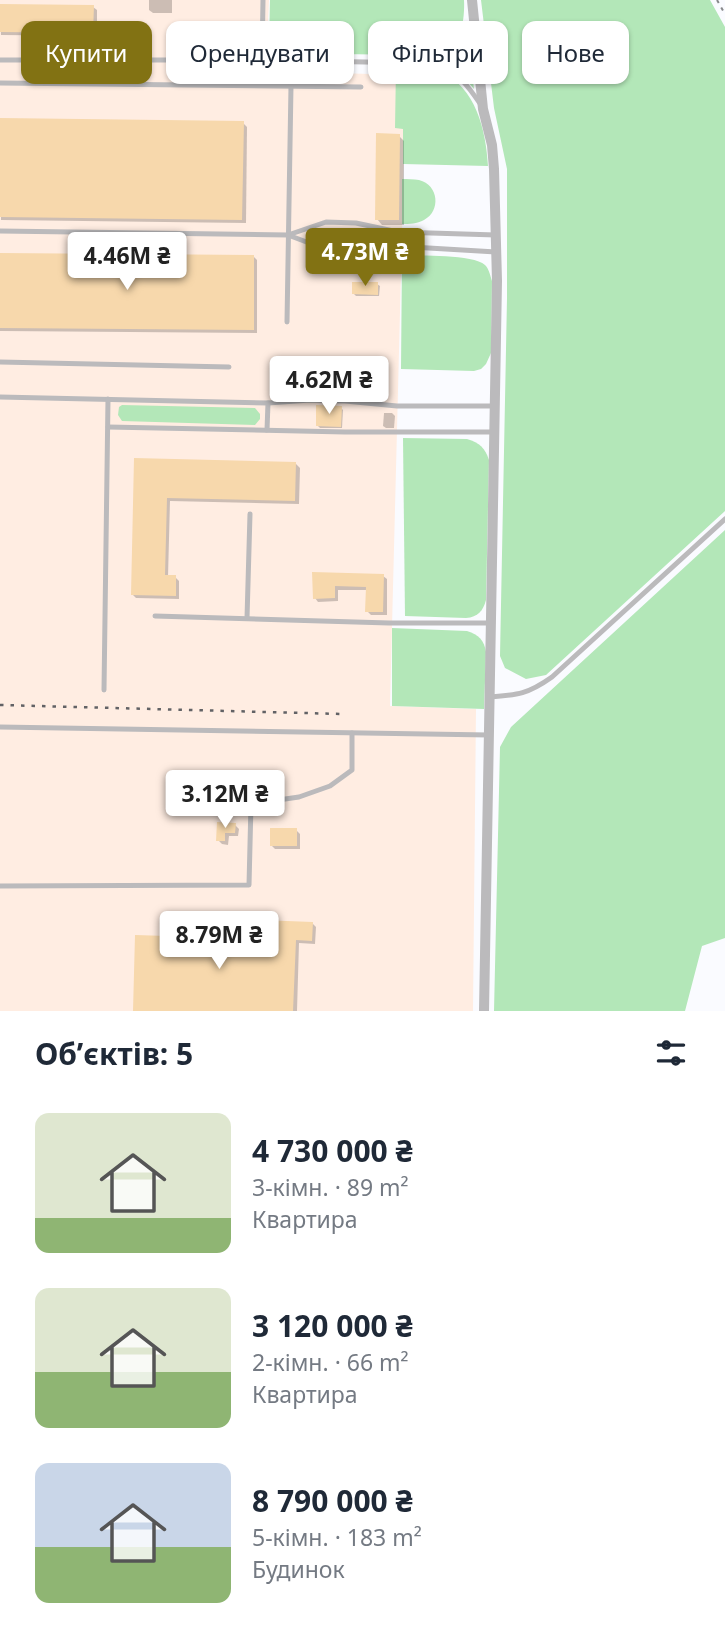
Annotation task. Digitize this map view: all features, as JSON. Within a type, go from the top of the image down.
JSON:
[{"type":"street","points":[[472,0],[474,21]]},
{"type":"street","points":[[480,84],[495,169],[497,281],[484,1011]]},
{"type":"lane","points":[[263,0],[263,21]]},
{"type":"lane","points":[[0,60],[166,60]]},
{"type":"lane","points":[[0,83],[361,87]]},
{"type":"lane","points":[[465,84],[483,109]]},
{"type":"lane","points":[[287,322],[291,86]]},
{"type":"lane","points":[[0,231],[288,235],[327,222],[356,223],[398,232],[496,235]]},
{"type":"lane","points":[[288,235],[325,249],[356,250],[395,246],[496,252]]},
{"type":"lane","points":[[0,362],[229,367]]},
{"type":"lane","points":[[0,397],[268,403],[310,400],[494,407]]},
{"type":"lane","points":[[104,690],[108,399]]},
{"type":"lane","points":[[267,430],[268,403]]},
{"type":"lane","points":[[108,427],[494,432]]},
{"type":"lane","points":[[247,618],[250,514]]},
{"type":"lane","points":[[490,697],[528,692],[552,677],[725,519]]},
{"type":"lane","points":[[155,616],[389,623],[492,623]]},
{"type":"lane","points":[[0,727],[489,736]]},
{"type":"lane","points":[[0,886],[249,885],[251,804],[299,797],[331,786],[352,771],[352,733]]},
{"type":"path","points":[[717,0],[725,14]]},
{"type":"shaded area","points":[[0,0],[269,0],[268,21],[166,21],[166,84],[354,84],[354,74],[368,74],[368,84],[406,84],[390,706],[476,709],[473,1011],[0,1011]]},
{"type":"green space","points":[[270,0],[464,0],[463,21],[368,21],[368,55],[354,55],[354,21],[270,21]]},
{"type":"green space","points":[[481,0],[710,0],[725,27],[725,511],[546,675],[526,679],[505,668],[500,656],[507,169],[491,84],[508,84],[508,21],[484,21]]},
{"type":"green space","points":[[396,84],[458,84],[477,111],[485,139],[488,166],[403,164],[403,129],[395,128]]},
{"type":"green space","points":[[402,179],[426,183],[434,192],[433,211],[424,220],[402,224]]},
{"type":"green space","points":[[402,255],[458,257],[479,261],[485,265],[492,281],[491,353],[481,369],[401,369]]},
{"type":"green space","points":[[122,405],[255,408],[260,419],[255,425],[122,421],[118,415]]},
{"type":"green space","points":[[403,438],[467,439],[481,446],[489,460],[486,600],[477,615],[466,618],[405,616]]},
{"type":"green space","points":[[725,530],[725,938],[702,946],[685,1011],[494,1011],[500,747],[511,727]]},
{"type":"green space","points":[[392,628],[467,631],[478,636],[486,652],[484,709],[392,706]]},
{"type":"building","points":[[0,4],[94,5],[93,21],[21,21],[21,32],[0,32]]},
{"type":"building","points":[[0,118],[244,121],[242,220],[0,217]]},
{"type":"building","points":[[376,133],[400,134],[399,220],[375,220]]},
{"type":"building","points":[[0,253],[254,255],[254,330],[0,328]]},
{"type":"building","points":[[352,282],[378,282],[378,295],[352,294]]},
{"type":"building","points":[[316,405],[342,406],[341,427],[316,426]]},
{"type":"building","points":[[134,458],[296,462],[295,501],[167,498],[165,575],[176,575],[176,596],[131,595]]},
{"type":"building","points":[[312,572],[384,574],[383,612],[365,612],[366,587],[335,586],[335,598],[313,599]]},
{"type":"building","points":[[217,822],[236,823],[235,833],[225,833],[225,841],[216,841]]},
{"type":"building","points":[[270,828],[297,828],[297,846],[270,846]]},
{"type":"building","points":[[260,920],[313,922],[312,941],[296,940],[293,1011],[133,1011],[135,935],[260,939]]},
{"type":"railway","points":[[0,705],[342,714]]}]
